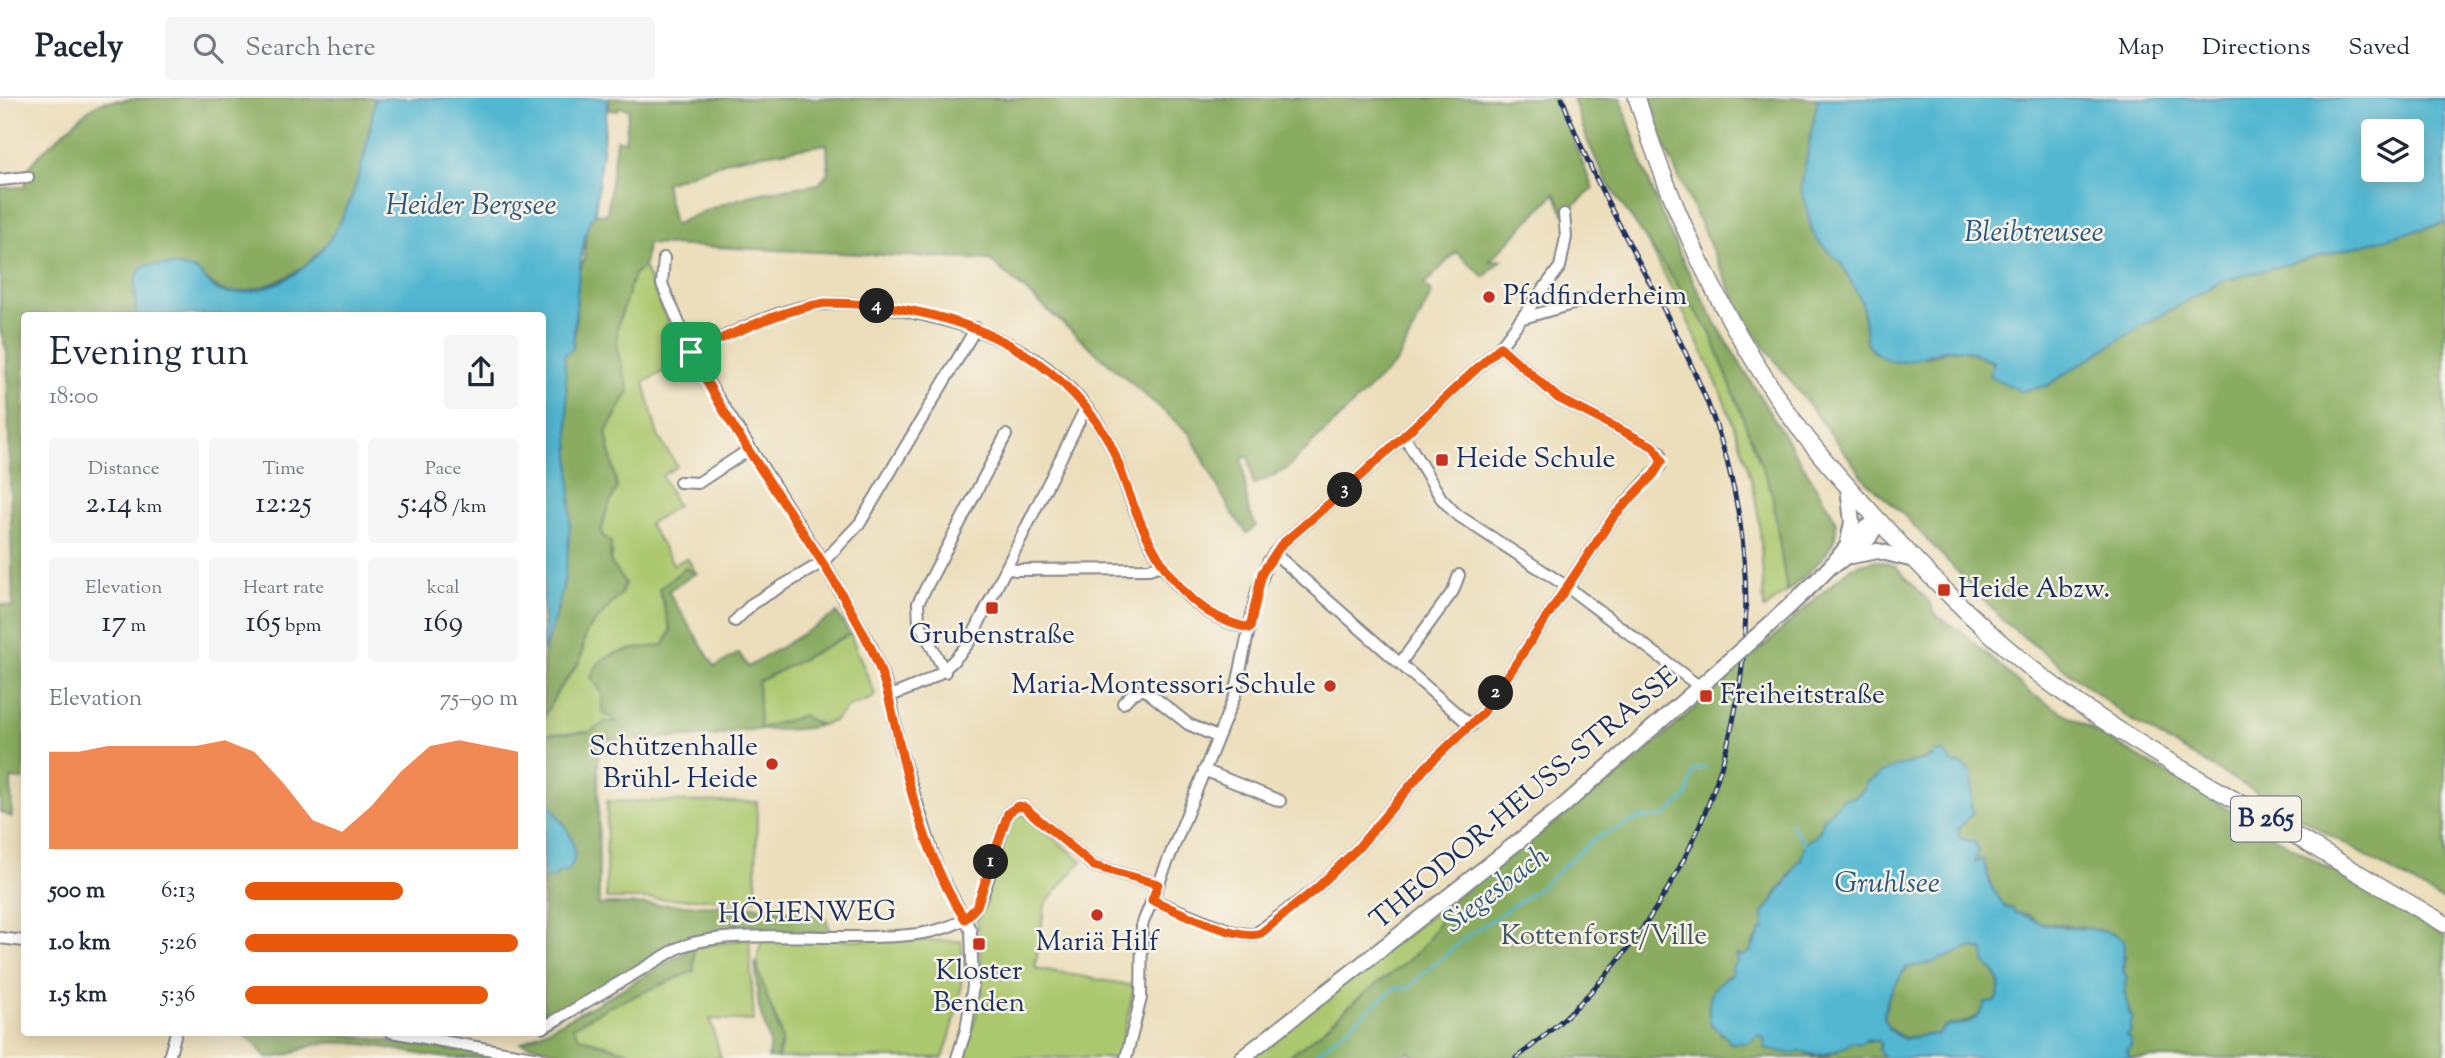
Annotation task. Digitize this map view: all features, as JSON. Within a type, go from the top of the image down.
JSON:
[{"type":"main road","name":"B 265","points":[[1637,98],[1671,200],[1711,285],[1777,397],[1848,487],[1914,560],[2010,650],[2118,730],[2445,924]]},
{"type":"main road","points":[[1848,487],[1852,522],[1849,549]]},
{"type":"main road","name":"THEODOR-HEUSS-STRASSE","points":[[1242,1058],[1561,808],[1770,624],[1849,549],[1862,529],[1879,522]]},
{"type":"main road","name":"B 265","points":[[1849,549],[1878,551],[1914,560]]},
{"type":"street","points":[[0,180],[28,177]]},
{"type":"street","points":[[1126,1058],[1141,998],[1140,936],[1158,884],[1235,695],[1256,591],[1274,553],[1500,347],[1560,267],[1566,237],[1564,214]]},
{"type":"street","points":[[664,258],[662,284],[691,352],[823,562],[871,646],[890,696],[900,749],[938,870],[965,919],[973,946],[973,986],[966,1030],[957,1058]]},
{"type":"street","points":[[1523,318],[1590,299]]},
{"type":"street","points":[[691,352],[764,319],[825,303],[888,307],[976,328],[1021,349],[1051,370],[1086,407],[1114,452],[1142,527],[1161,565],[1197,604],[1235,625],[1250,628]]},
{"type":"street","points":[[735,621],[753,603],[823,562],[860,523],[976,328]]},
{"type":"street","points":[[1152,900],[1234,932],[1254,935],[1261,933],[1317,888],[1358,848],[1426,767],[1483,713],[1614,516],[1660,466],[1660,453],[1654,447],[1558,398],[1500,347]]},
{"type":"street","points":[[890,696],[930,681],[945,672],[970,641],[1086,407]]},
{"type":"street","points":[[945,672],[919,622],[918,603],[1006,435]]},
{"type":"street","points":[[1404,436],[1441,498],[1456,514],[1566,586],[1700,687]]},
{"type":"street","points":[[680,482],[698,483],[750,449]]},
{"type":"street","points":[[1274,553],[1471,726]]},
{"type":"street","points":[[1007,568],[1149,569],[1161,565]]},
{"type":"street","points":[[1401,662],[1453,591],[1459,575]]},
{"type":"street","points":[[1122,703],[1132,694],[1144,689],[1188,724],[1217,737]]},
{"type":"street","points":[[1204,770],[1280,801]]},
{"type":"street","points":[[965,919],[977,906],[1008,813],[1018,806],[1024,807],[1094,866],[1158,884]]},
{"type":"street","name":"HÖHENWEG","points":[[546,1026],[678,948],[700,940],[795,934],[918,934],[946,928],[965,919]]},
{"type":"street","points":[[0,938],[21,941]]},
{"type":"street","points":[[169,1058],[175,1036]]},
{"type":"street","points":[[414,1036],[539,1058]]},
{"type":"green space","points":[[147,98],[375,98],[365,156],[346,212],[332,236],[314,258],[291,275],[262,287],[233,292],[218,289],[196,270],[134,295],[136,312],[21,312],[21,780],[11,779],[12,817],[0,812],[0,604],[13,607],[7,352],[0,330],[0,188],[25,187],[25,173],[40,154],[87,111],[102,102]]},
{"type":"green space","points":[[608,98],[1556,98],[1593,189],[1564,214],[1555,193],[1490,261],[1502,260],[1484,277],[1456,252],[1424,285],[1432,293],[1397,362],[1285,470],[1253,485],[1249,457],[1242,458],[1248,509],[1256,526],[1247,533],[1230,510],[1190,434],[990,260],[647,244],[644,267],[634,274],[617,328],[617,350],[629,391],[606,432],[617,488],[606,512],[601,534],[611,542],[610,561],[625,583],[621,594],[586,632],[580,661],[557,692],[546,713],[546,644],[558,608],[566,559],[569,506],[564,355],[575,334],[578,274],[584,260],[587,223],[595,214],[607,214],[616,140],[625,141],[629,109],[619,107],[617,111],[609,110]],"holes":[[[827,144],[828,172],[819,184],[744,197],[674,225],[665,183],[733,159]]]},
{"type":"green space","points":[[1573,98],[1621,98],[1655,197],[1686,266],[1726,339],[1834,517],[1836,528],[1829,549],[1787,592],[1772,493],[1710,332],[1607,183],[1588,142]]},
{"type":"green space","points":[[1649,98],[1818,98],[1808,210],[1819,242],[1841,263],[1862,302],[1867,343],[1874,352],[1926,358],[1949,350],[1963,350],[1994,363],[2021,391],[2046,386],[2141,326],[2223,281],[2445,223],[2445,902],[2128,718],[2006,623],[1902,513],[1868,483],[1745,321],[1662,141]]},
{"type":"green space","points":[[1642,231],[1710,332],[1772,493],[1787,592],[1764,609],[1757,505],[1739,439],[1701,348]]},
{"type":"green space","points":[[644,267],[684,360],[644,382],[658,436],[677,466],[662,476],[677,506],[649,524],[674,565],[687,558],[696,573],[685,568],[659,589],[671,631],[664,645],[613,654],[595,680],[619,722],[606,722],[590,732],[546,735],[548,706],[580,660],[586,633],[618,596],[625,583],[610,561],[613,553],[601,534],[606,512],[617,487],[606,432],[629,391],[617,350],[617,328],[634,273]]},
{"type":"green space","name":"Kottenforst/Ville","points":[[1876,560],[1895,566],[1929,601],[1937,616],[1961,631],[2030,693],[2445,937],[2445,1058],[2130,1058],[2126,1035],[2130,1026],[2129,1007],[2124,985],[2127,976],[2123,973],[2126,958],[2114,934],[2038,922],[2027,914],[2015,913],[2005,907],[1991,886],[1986,868],[1975,863],[1978,852],[1975,842],[1959,838],[1958,829],[1968,814],[1971,791],[1963,765],[1952,763],[1944,752],[1881,773],[1855,797],[1843,799],[1824,818],[1819,833],[1773,899],[1765,930],[1754,941],[1750,952],[1738,960],[1732,975],[1724,978],[1719,987],[1720,1034],[1728,1037],[1759,1035],[1816,1057],[1834,1053],[1853,1041],[1879,1041],[1885,1058],[1415,1058],[1410,1052],[1392,1058],[1285,1058],[1312,1039],[1419,950],[1438,923],[1444,906],[1635,762],[1851,567]]},
{"type":"green space","points":[[685,568],[696,573],[668,591],[715,667],[739,653],[748,667],[837,613],[850,634],[758,682],[760,728],[803,716],[821,725],[729,732],[716,736],[598,740],[599,906],[757,906],[826,918],[831,933],[704,935],[679,944],[546,1023],[546,878],[554,879],[559,872],[565,825],[546,798],[546,734],[590,732],[606,722],[617,722],[602,712],[602,693],[591,677],[595,667],[611,655],[664,645],[671,631],[659,589]]},
{"type":"green space","points":[[850,634],[875,694],[873,698],[848,707],[834,721],[821,725],[803,716],[760,729],[758,682]]},
{"type":"green space","points":[[607,801],[757,802],[756,899],[606,899]]},
{"type":"green space","points":[[1023,814],[1082,861],[1045,904],[1035,968],[1135,986],[1118,1058],[965,1058],[979,1003],[981,962],[977,920],[1012,816]]},
{"type":"green space","points":[[1444,906],[1435,931],[1418,953],[1353,1003],[1316,1037],[1285,1058],[1242,1058]]},
{"type":"green space","points":[[749,939],[754,1021],[710,1019],[721,1058],[648,1058],[579,1037],[573,1027],[608,1007],[694,947]]},
{"type":"green space","points":[[763,939],[961,941],[961,986],[956,1015],[943,1058],[777,1058],[781,1045],[780,1031],[759,972],[758,956]]},
{"type":"green space","points":[[694,947],[694,971],[608,1007],[573,1027],[579,1037],[648,1058],[584,1058],[521,1043],[534,1036],[546,1036],[546,1030]]},
{"type":"green space","points":[[1973,947],[1984,951],[1984,962],[1995,974],[1999,985],[1998,996],[1992,1005],[1971,1019],[1945,1026],[1939,1034],[1908,1037],[1890,1028],[1884,1021],[1888,1001],[1896,980],[1905,970]]},
{"type":"green space","points":[[755,962],[782,1039],[777,1058],[768,1058],[770,1044],[759,1007]]},
{"type":"green space","points":[[244,1036],[355,1036],[509,1058],[450,1058],[342,1043],[319,1044],[284,1056],[266,1058],[255,1043]]},
{"type":"water","name":"Heider Bergsee","points":[[375,98],[608,98],[595,214],[585,236],[582,255],[573,348],[564,355],[570,525],[562,590],[546,644],[546,312],[136,312],[135,281],[141,268],[147,265],[190,268],[218,291],[229,293],[266,288],[295,274],[319,253],[338,227],[352,197],[370,131]]},
{"type":"water","name":"Bleibtreusee","points":[[1818,98],[2445,98],[2445,223],[2223,281],[2141,326],[2046,386],[2021,391],[1989,376],[1994,362],[1963,350],[1950,349],[1902,362],[1890,361],[1879,355],[1867,343],[1862,302],[1841,263],[1819,242],[1812,231],[1801,187]]},
{"type":"water","name":"Gruhlsee","points":[[1937,752],[1944,752],[1952,763],[1963,765],[1972,774],[1971,808],[1974,812],[1958,829],[1959,838],[1975,842],[1978,852],[1975,862],[1983,859],[1991,886],[2005,907],[2041,923],[2104,932],[2124,940],[2123,972],[2127,976],[2125,992],[2133,1018],[2131,1032],[2126,1036],[2131,1039],[2131,1047],[2127,1051],[2130,1058],[1885,1058],[1878,1049],[1881,1045],[1879,1041],[1866,1039],[1861,1044],[1853,1042],[1827,1054],[1799,1051],[1791,1054],[1765,1048],[1764,1038],[1759,1035],[1748,1043],[1730,1043],[1727,1037],[1711,1025],[1711,994],[1719,983],[1732,975],[1731,968],[1738,961],[1736,955],[1744,956],[1750,952],[1762,929],[1765,930],[1763,914],[1792,874],[1798,860],[1801,860],[1805,844],[1819,833],[1824,818],[1843,799],[1855,797],[1864,789],[1866,782],[1880,774],[1904,764],[1928,760]],"holes":[[[1972,947],[1984,951],[1984,962],[1998,980],[1999,990],[1995,1002],[1985,1003],[1975,1019],[1945,1026],[1938,1034],[1904,1038],[1890,1030],[1884,1015],[1885,1007],[1906,968],[1934,962]]]},
{"type":"water","points":[[546,798],[569,833],[575,855],[565,873],[559,872],[554,879],[546,878]]},
{"type":"waterway","name":"Siegesbach","points":[[1311,1058],[1395,988],[1406,989],[1466,937],[1541,887],[1594,839],[1640,818],[1663,817],[1687,797],[1694,770],[1706,767]]},
{"type":"waterway","name":"Siegesbach","points":[[1790,823],[1805,844]]},
{"type":"railway","points":[[1516,1058],[1586,997],[1644,926],[1690,848],[1722,763],[1741,675],[1745,584],[1735,493],[1708,404],[1673,327],[1595,176],[1562,98]]},
{"type":"place","name":"Pfadfinderheim","points":[[1489,297]]},
{"type":"place","name":"Heide Schule","points":[[1442,460]]},
{"type":"place","name":"Heide Abzw.","points":[[1944,590]]},
{"type":"place","name":"Grubenstraße","points":[[992,608]]},
{"type":"place","name":"Maria-Montessori-Schule","points":[[1330,686]]},
{"type":"place","name":"Freiheitstraße","points":[[1706,696]]},
{"type":"place","name":"Schützenhalle Brühl- Heide","points":[[772,764]]},
{"type":"place","name":"Mariä Hilf","points":[[1097,915]]},
{"type":"place","name":"Kloster Benden","points":[[979,944]]},
{"type":"route","points":[[825,303],[888,307],[948,320],[997,337],[1021,349],[1051,370],[1073,390],[1086,407],[1114,452],[1142,527],[1161,565],[1197,604],[1235,625],[1250,628],[1262,573],[1281,545],[1425,418],[1500,347],[1558,398],[1654,447],[1660,453],[1662,461],[1654,474],[1614,516],[1483,713],[1426,767],[1358,848],[1317,888],[1261,933],[1246,935],[1234,932],[1152,900],[1158,884],[1094,866],[1024,807],[1018,806],[1012,807],[1008,813],[977,906],[965,919],[938,870],[900,749],[890,696],[871,646],[823,562],[691,352],[764,319],[825,303]]}]
